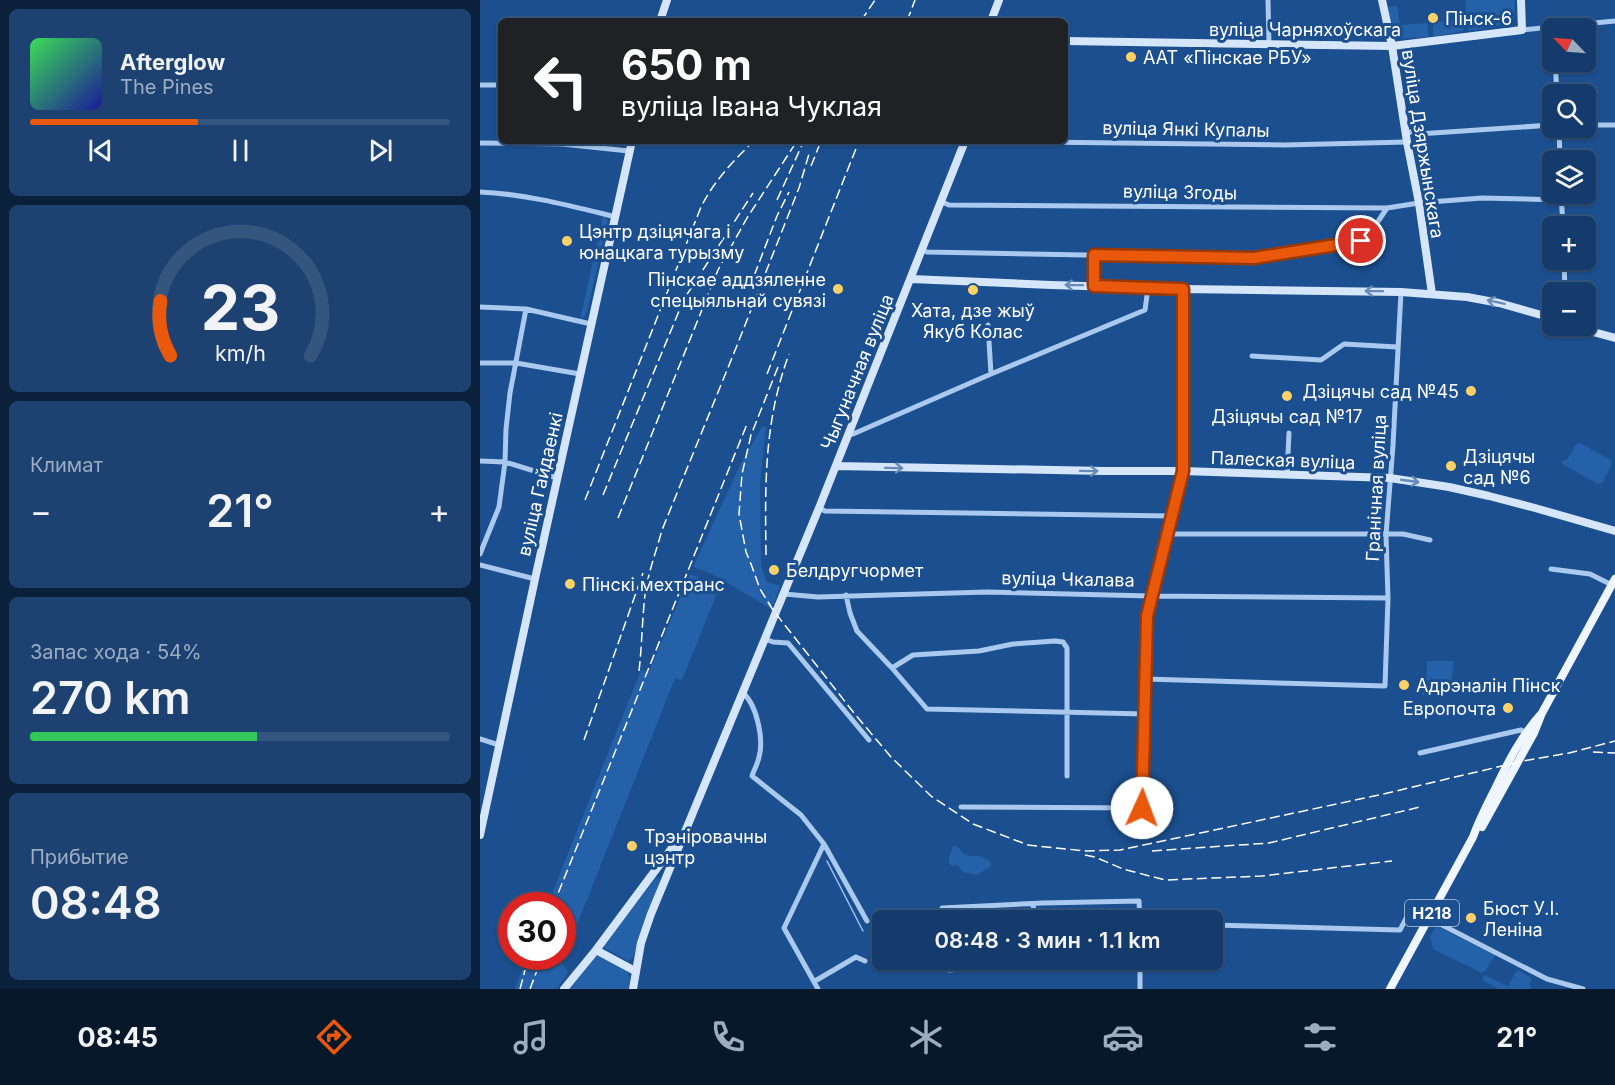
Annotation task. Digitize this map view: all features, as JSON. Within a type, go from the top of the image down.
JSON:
[{"type":"main road","name":"Н218","points":[[1473,837],[1482,827],[1494,806],[1613,582]]},
{"type":"main road","name":"Н218","points":[[1389,989],[1473,837],[1506,766],[1526,733],[1542,713]]},
{"type":"street","points":[[661,18],[667,0]]},
{"type":"street","points":[[992,18],[999,0]]},
{"type":"street","points":[[1268,0],[1269,45]]},
{"type":"street","name":"вуліца Дзяржынскага","points":[[1382,0],[1419,203],[1432,294]]},
{"type":"street","points":[[1521,0],[1522,30]]},
{"type":"street","name":"вуліца Чарняхоўскага","points":[[1596,23],[1615,21]]},
{"type":"street","name":"вуліца Чарняхоўскага","points":[[1068,42],[1392,46],[1542,29]]},
{"type":"street","points":[[480,85],[498,85]]},
{"type":"street","points":[[1596,125],[1615,125]]},
{"type":"street","name":"вуліца Янкі Купалы","points":[[1068,142],[1284,145],[1407,139],[1412,131],[1418,134],[1542,127]]},
{"type":"street","points":[[480,143],[498,143]]},
{"type":"street","points":[[562,144],[629,152]]},
{"type":"street","name":"вуліца Гайдаенкі","points":[[480,835],[631,144]]},
{"type":"street","name":"Чыгуначная вуліца","points":[[633,989],[641,943],[836,466],[964,144]]},
{"type":"street","points":[[480,192],[505,193],[616,217]]},
{"type":"street","name":"вуліца Згоды","points":[[942,202],[949,205],[1387,208],[1419,203],[1424,199],[1430,202],[1542,197]]},
{"type":"street","points":[[922,250],[927,252],[1254,258],[1361,241],[1373,229],[1387,208]]},
{"type":"street","points":[[1094,255],[1094,286]]},
{"type":"street","points":[[911,279],[1183,289],[1401,292],[1467,297],[1542,315]]},
{"type":"street","points":[[849,433],[853,434],[1146,310],[1148,288]]},
{"type":"street","points":[[961,807],[1142,808],[1147,616],[1183,471],[1183,289]]},
{"type":"street","name":"Гранічная вуліца","points":[[1145,679],[1385,686],[1388,598],[1386,535],[1394,445],[1401,292]]},
{"type":"street","points":[[480,307],[526,309],[591,324]]},
{"type":"street","points":[[480,554],[499,507],[506,462],[506,429],[510,393],[526,309]]},
{"type":"street","points":[[988,325],[991,374]]},
{"type":"street","points":[[1596,333],[1615,338]]},
{"type":"street","points":[[1251,356],[1321,360],[1344,344],[1397,347]]},
{"type":"street","points":[[480,363],[516,363],[580,374]]},
{"type":"street","points":[[1287,476],[1288,433]]},
{"type":"street","points":[[480,461],[506,462],[557,478]]},
{"type":"street","name":"Палеская вуліца","points":[[836,466],[1183,471],[1390,478],[1489,496],[1615,531]]},
{"type":"street","points":[[819,508],[825,511],[1172,516]]},
{"type":"street","points":[[1168,534],[1403,534],[1430,540]]},
{"type":"street","points":[[480,565],[535,579]]},
{"type":"street","points":[[1551,569],[1590,574],[1613,582]]},
{"type":"street","name":"вуліца Чкалава","points":[[784,594],[818,597],[987,592],[1388,598]]},
{"type":"street","points":[[846,596],[857,631],[927,709],[1144,714]]},
{"type":"street","points":[[765,639],[789,644],[869,740]]},
{"type":"street","points":[[892,668],[913,656],[979,651],[1013,644],[1063,642],[1067,648],[1067,776]]},
{"type":"street","points":[[743,693],[751,702],[761,735],[760,757],[752,776],[801,815],[824,844],[867,921]]},
{"type":"street","points":[[1420,753],[1521,730],[1526,733]]},
{"type":"street","points":[[480,739],[499,745]]},
{"type":"street","points":[[564,989],[672,848],[685,835]]},
{"type":"street","points":[[818,989],[784,928],[824,844]]},
{"type":"street","points":[[655,872],[667,878]]},
{"type":"street","points":[[942,908],[1139,901],[1139,910]]},
{"type":"street","points":[[1034,904],[1034,910]]},
{"type":"street","points":[[1223,925],[1400,930],[1411,909],[1547,979],[1583,989]]},
{"type":"street","points":[[596,950],[635,971]]},
{"type":"street","points":[[815,981],[856,957],[865,961]]},
{"type":"street","points":[[1140,970],[1140,989]]},
{"type":"shaded area","points":[[1465,0],[1515,0],[1514,21],[1468,31]]},
{"type":"shaded area","points":[[1397,6],[1400,25],[1427,23],[1429,37],[1393,39],[1386,10],[1388,7]]},
{"type":"shaded area","points":[[1463,19],[1463,31],[1433,37],[1433,22]]},
{"type":"shaded area","points":[[603,216],[608,220],[587,312],[580,320]]},
{"type":"shaded area","points":[[762,427],[766,427],[760,483],[761,566],[767,582],[780,586],[770,608],[710,573],[693,567],[741,463]]},
{"type":"shaded area","points":[[1580,443],[1611,460],[1612,463],[1603,483],[1598,484],[1562,463],[1567,460],[1576,444]]},
{"type":"shaded area","points":[[690,574],[720,586],[682,680],[675,678],[576,928],[576,892],[553,892],[641,670],[649,672]]},
{"type":"shaded area","points":[[1427,661],[1454,662],[1451,682],[1457,686],[1457,692],[1428,691],[1427,695],[1421,695],[1422,692],[1426,692]]},
{"type":"shaded area","points":[[953,846],[958,847],[964,854],[980,856],[990,861],[991,866],[977,875],[963,872],[957,865],[949,864]]},
{"type":"shaded area","points":[[659,877],[660,881],[633,958],[628,961],[604,948],[605,943]]},
{"type":"shaded area","points":[[1438,927],[1495,955],[1486,970],[1482,973],[1433,949],[1430,937]]},
{"type":"shaded area","points":[[599,954],[627,970],[630,978],[629,989],[567,989],[595,955]]},
{"type":"shaded area","points":[[522,970],[567,970],[568,972],[557,989],[515,989]]},
{"type":"shaded area","points":[[1517,970],[1532,978],[1529,984],[1532,989],[1498,989],[1482,980],[1485,975],[1508,986]]},
{"type":"waterway","points":[[827,861],[863,931]]},
{"type":"railway","points":[[863,18],[875,0]]},
{"type":"railway","points":[[908,18],[915,0]]},
{"type":"railway","points":[[585,500],[701,207],[725,172],[751,144]]},
{"type":"railway","points":[[618,518],[718,270],[747,218],[795,144]]},
{"type":"railway","points":[[811,166],[820,144]]},
{"type":"railway","points":[[767,374],[858,144]]},
{"type":"railway","points":[[777,200],[802,145]]},
{"type":"railway","points":[[639,671],[645,595],[662,530],[799,188],[809,154]]},
{"type":"railway","points":[[749,289],[777,216],[789,192]]},
{"type":"railway","points":[[603,495],[684,299],[753,193]]},
{"type":"railway","points":[[766,555],[766,478],[770,429],[789,354]]},
{"type":"railway","points":[[778,367],[751,435],[742,474],[739,514],[746,552],[760,589],[773,610],[891,757],[931,796],[973,824],[1028,845],[1086,851],[1120,850],[1379,795],[1615,741]]},
{"type":"railway","points":[[559,892],[747,424]]},
{"type":"railway","points":[[584,740],[643,573]]},
{"type":"railway","points":[[1593,752],[1615,753]]},
{"type":"railway","points":[[1152,851],[1269,843],[1420,807]]},
{"type":"railway","points":[[1085,855],[1123,869],[1165,880],[1262,876],[1392,861]]},
{"type":"railway","points":[[520,989],[525,970]]},
{"type":"railway","points":[[530,989],[537,970]]},
{"type":"place","name":"Пінск-6","points":[[1433,18]]},
{"type":"place","name":"ААТ «Пінскае РБУ»","points":[[1131,57]]},
{"type":"place","name":"Цэнтр дзіцячага і юнацкага турызму","points":[[567,241]]},
{"type":"place","name":"Пінскае аддзяленне спецыяльнай сувязі","points":[[838,289]]},
{"type":"place","name":"Хата, дзе жыў Якуб Колас","points":[[973,290]]},
{"type":"place","name":"Дзіцячы сад №45","points":[[1471,391]]},
{"type":"place","name":"Дзіцячы сад №17","points":[[1287,396]]},
{"type":"place","name":"Дзіцячы сад №6","points":[[1451,466]]},
{"type":"place","name":"Белдругчормет","points":[[774,570]]},
{"type":"place","name":"Пінскі мехтранс","points":[[570,584]]},
{"type":"place","name":"Адрэналін Пінск","points":[[1404,685]]},
{"type":"place","name":"Европочта","points":[[1508,708]]},
{"type":"place","name":"Трэніровачны цэнтр","points":[[632,846]]},
{"type":"place","name":"Бюст У.І. Леніна","points":[[1471,918]]},
{"type":"route","points":[[1142,808],[1147,616],[1183,471],[1183,289],[1094,286],[1094,255],[1254,258],[1361,241]]}]
